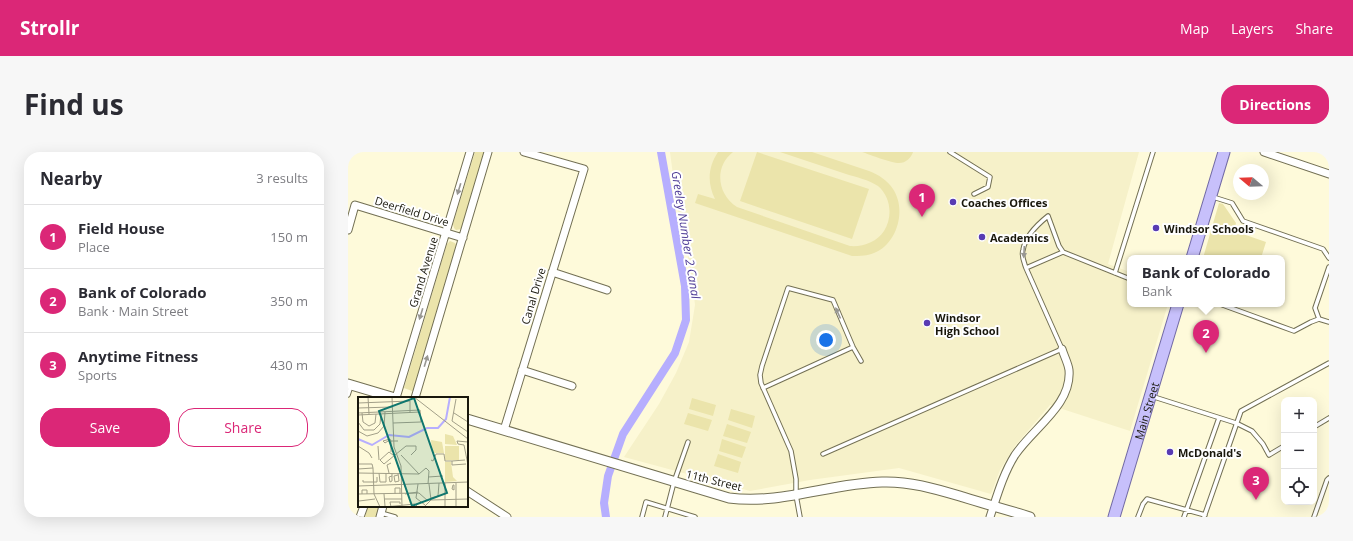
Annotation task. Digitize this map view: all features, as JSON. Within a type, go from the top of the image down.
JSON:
[{"type":"main road","points":[[1193,255],[1224,152]]},
{"type":"main road","name":"Main Street","points":[[1114,517],[1177,307]]},
{"type":"street","name":"Grand Avenue","points":[[396,397],[470,152]]},
{"type":"street","points":[[415,397],[488,152]]},
{"type":"street","name":"Canal Drive","points":[[504,430],[584,169],[524,152]]},
{"type":"street","points":[[1264,152],[1329,174]]},
{"type":"street","name":"Deerfield Drive","points":[[348,230],[355,205],[463,238]]},
{"type":"street","points":[[552,272],[607,290]]},
{"type":"street","points":[[990,517],[1004,475],[1016,453],[1063,398],[1067,389],[1069,368],[1062,349]]},
{"type":"street","points":[[522,370],[572,386]]},
{"type":"street","points":[[350,384],[393,397]]},
{"type":"street","name":"11th Street","points":[[468,419],[728,498],[766,500],[862,484],[899,482],[934,488],[1030,517]]},
{"type":"street","points":[[468,492],[507,517]]},
{"type":"street","points":[[360,517],[364,507]]},
{"type":"lane","points":[[950,152],[990,177],[988,187],[974,194]]},
{"type":"lane","points":[[1115,273],[1153,152]]},
{"type":"lane","points":[[1210,196],[1232,202],[1243,221],[1323,249],[1329,258]]},
{"type":"lane","points":[[823,454],[1062,349],[1026,268],[1022,255],[1023,248],[1028,237],[1040,222],[1048,216],[1059,246],[1063,252],[1127,278]]},
{"type":"lane","points":[[1026,268],[1063,252]]},
{"type":"lane","points":[[1319,319],[1315,308],[1329,267]]},
{"type":"lane","points":[[800,517],[791,451],[760,383],[761,370],[788,288],[833,300],[861,362]]},
{"type":"lane","points":[[1228,307],[1294,331],[1319,319],[1329,322]]},
{"type":"lane","points":[[763,388],[853,347]]},
{"type":"lane","points":[[1138,517],[1143,504],[1148,499],[1205,516],[1241,411],[1329,363]]},
{"type":"lane","points":[[348,395],[350,384]]},
{"type":"lane","points":[[1150,396],[1236,423],[1252,431],[1270,455],[1281,448]]},
{"type":"lane","points":[[1184,517],[1219,418]]},
{"type":"lane","points":[[1317,425],[1329,418]]},
{"type":"lane","points":[[665,517],[674,482],[688,442]]},
{"type":"lane","points":[[1314,517],[1329,478]]},
{"type":"lane","points":[[642,517],[646,502],[695,517]]},
{"type":"lane","points":[[381,512],[395,517]]},
{"type":"shaded area","points":[[475,152],[486,152],[462,229],[456,230],[453,224]]},
{"type":"shaded area","name":"Windsor High School","points":[[670,152],[1139,152],[1108,264],[1127,271],[1127,307],[1167,307],[1130,431],[1050,405],[1015,446],[1000,470],[991,494],[899,468],[810,480],[750,491],[624,457],[659,404],[676,373],[689,342],[695,305],[687,251],[677,206]]},
{"type":"shaded area","points":[[718,152],[733,152],[723,165],[720,180],[725,195],[730,202],[737,207],[850,246],[860,246],[874,241],[884,231],[889,220],[889,207],[886,196],[878,186],[867,180],[780,152],[812,152],[873,173],[888,183],[897,197],[899,216],[894,234],[882,249],[866,255],[852,256],[695,203],[698,194],[715,199],[712,193],[710,175],[712,163]]},
{"type":"shaded area","points":[[757,152],[869,189],[852,239],[740,201]]},
{"type":"shaded area","points":[[862,152],[913,152],[908,160],[895,163]]},
{"type":"shaded area","points":[[1219,203],[1223,204],[1236,223],[1234,231],[1266,242],[1262,255],[1204,255]]},
{"type":"shaded area","points":[[450,241],[455,243],[457,246],[414,390],[412,391],[404,388],[447,244]]},
{"type":"shaded area","points":[[692,398],[716,405],[713,416],[689,409]]},
{"type":"shaded area","points":[[731,409],[755,416],[752,428],[728,420]]},
{"type":"shaded area","points":[[688,413],[712,420],[708,431],[684,424]]},
{"type":"shaded area","points":[[727,424],[751,432],[747,443],[723,436]]},
{"type":"shaded area","points":[[722,439],[746,447],[742,458],[719,451]]},
{"type":"shaded area","points":[[718,454],[741,462],[738,473],[714,466]]},
{"type":"shaded area","points":[[368,507],[379,507],[376,517],[365,517]]},
{"type":"waterway","name":"Greeley Number 2 Canal","points":[[606,517],[604,503],[608,476],[623,434],[675,353],[686,320],[685,286],[661,152]]},
{"type":"place","name":"Coaches Offices","points":[[953,202]]},
{"type":"place","name":"Field House","points":[[922,217]]},
{"type":"place","name":"Windsor Schools","points":[[1156,228]]},
{"type":"place","name":"Academics","points":[[982,237]]},
{"type":"place","name":"Windsor High School","points":[[927,323]]},
{"type":"place","name":"Bank of Colorado","points":[[1206,353]]},
{"type":"place","name":"McDonald's","points":[[1170,452]]},
{"type":"place","name":"Anytime Fitness","points":[[1256,500]]}]
